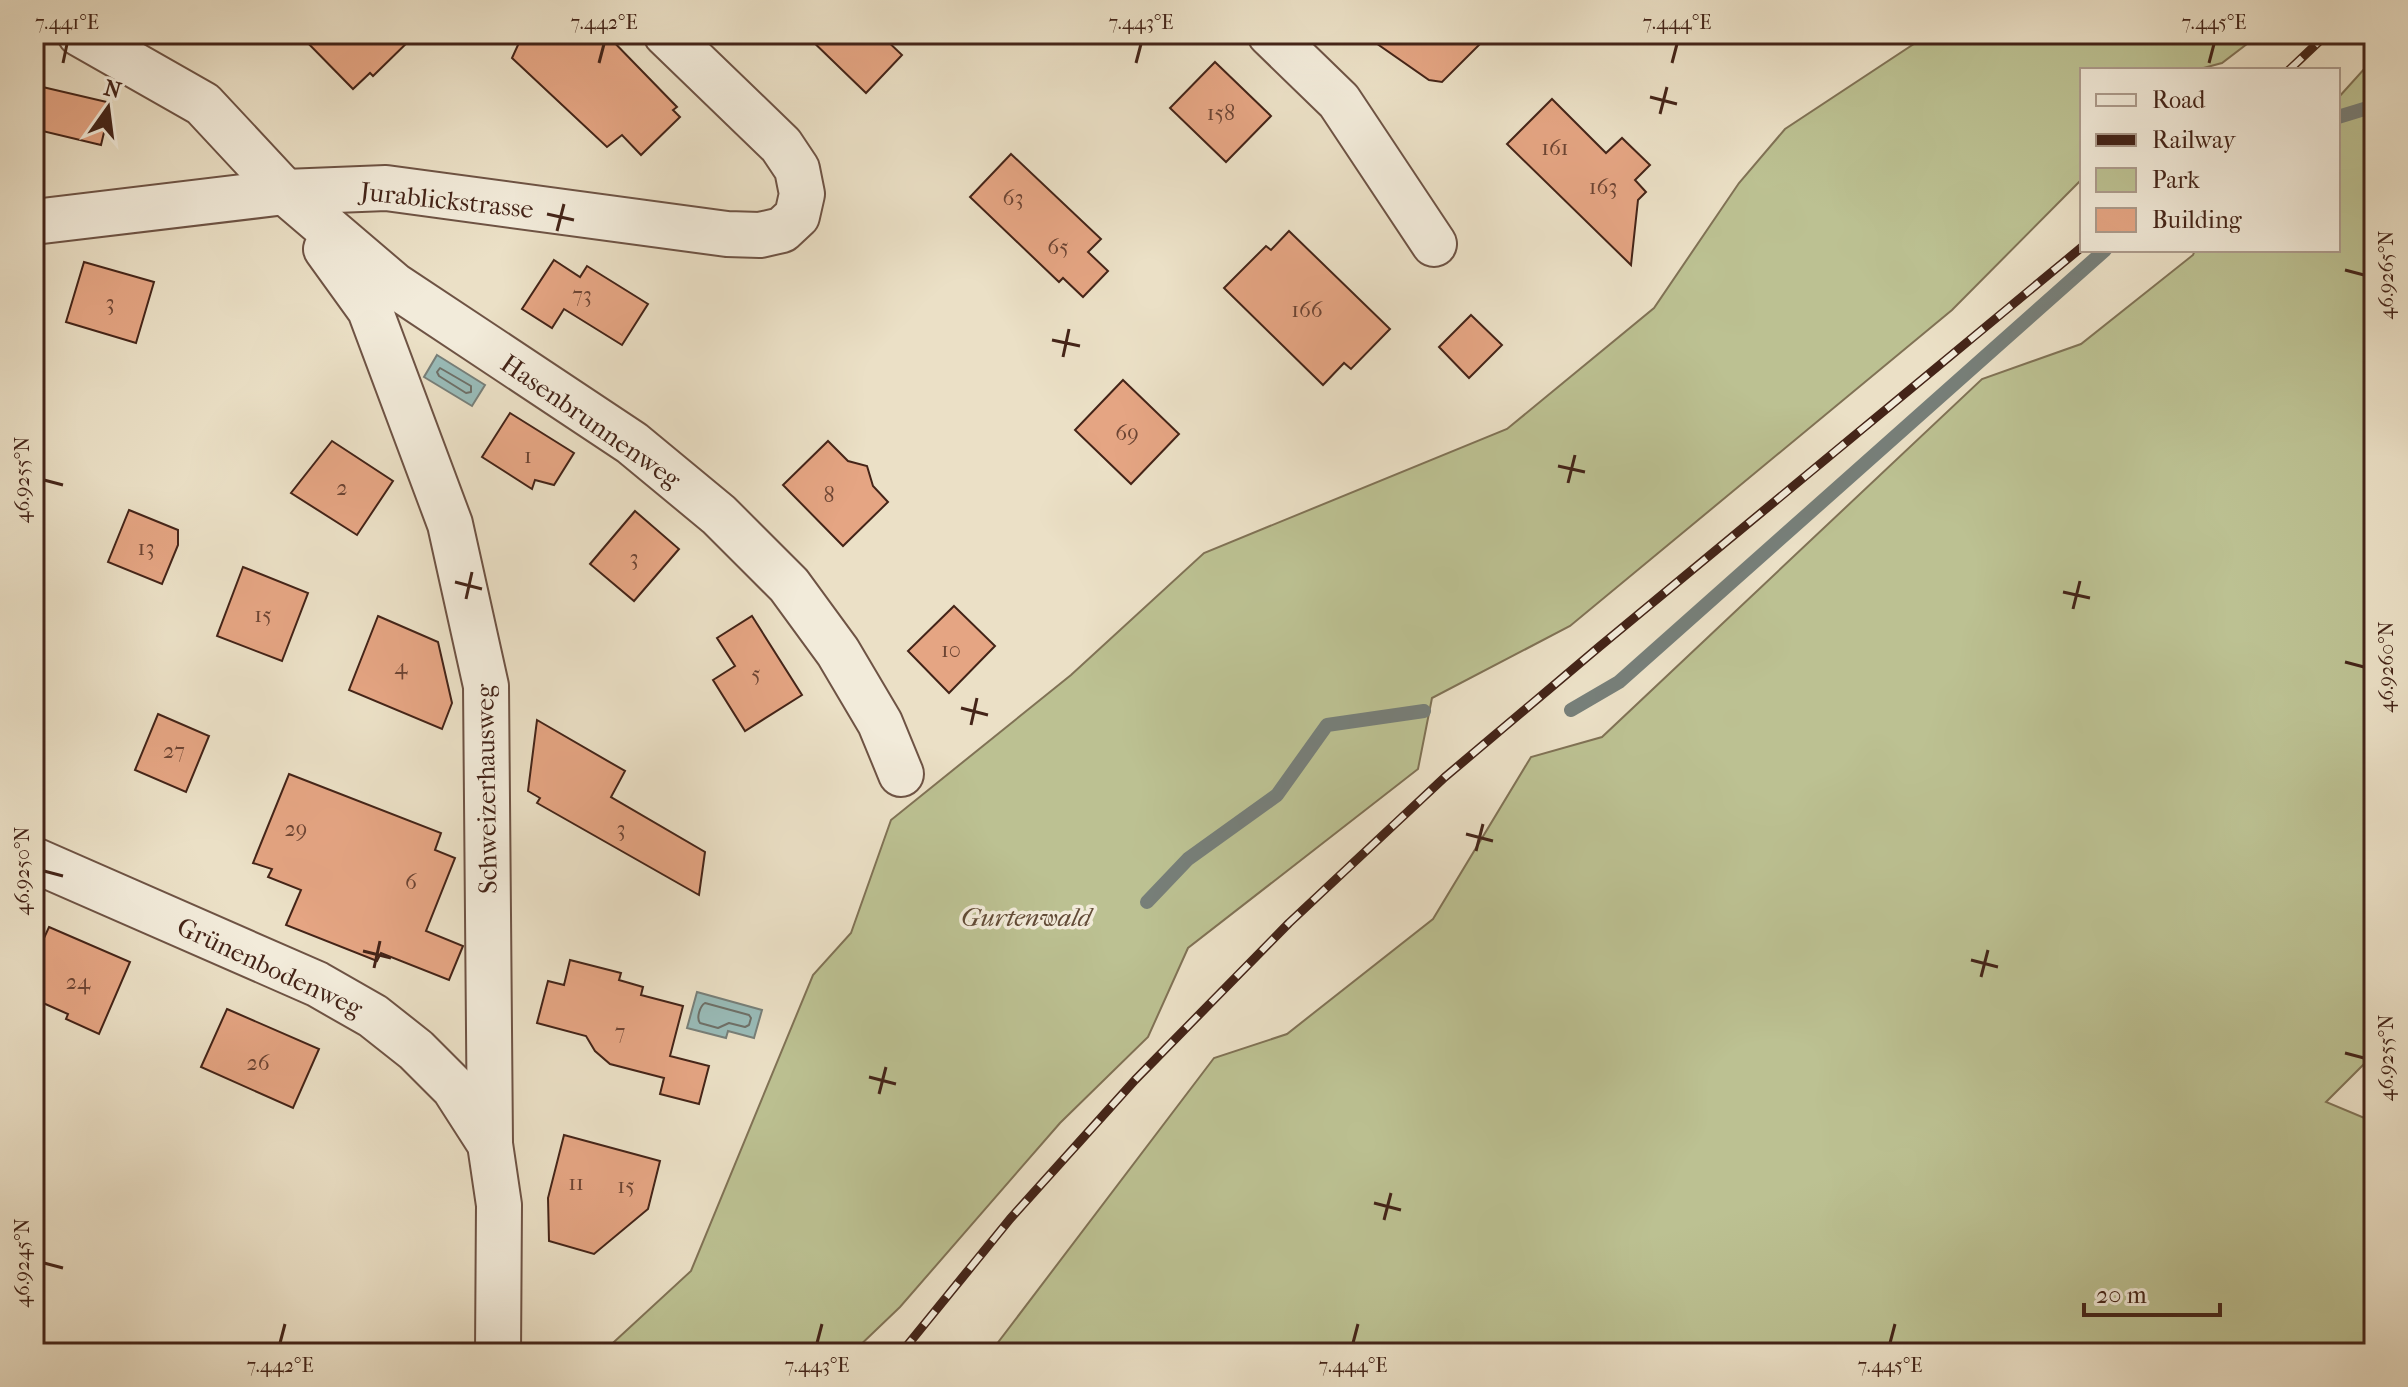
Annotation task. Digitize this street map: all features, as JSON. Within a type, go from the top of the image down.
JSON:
[{"type":"street","points":[[80,34],[203,104],[285,192]]},
{"type":"street","name":"Jurablickstrasse","points":[[285,192],[386,188],[727,234],[760,235],[782,230],[797,216],[802,194],[797,169],[781,145],[666,34]]},
{"type":"street","points":[[1270,34],[1339,101],[1434,244]]},
{"type":"street","points":[[34,222],[285,192]]},
{"type":"street","name":"Hasenbrunnenweg","points":[[285,192],[394,285],[632,443],[719,515],[789,585],[838,652],[880,723],[901,774]]},
{"type":"street","name":"Schweizerhausweg","points":[[285,192],[370,310],[450,524],[486,686],[490,1144]]},
{"type":"street","name":"Grünenbodenweg","points":[[34,860],[317,984],[373,1016],[416,1050],[454,1088],[490,1144],[499,1205],[498,1353]]},
{"type":"green space","name":"Gurtenwald","points":[[1929,34],[2260,34],[2222,63],[2203,68],[2080,68],[2080,181],[1952,310],[1570,626],[1432,698],[1418,769],[1188,948],[1148,1037],[1060,1123],[900,1307],[852,1353],[602,1353],[691,1271],[813,975],[851,933],[891,820],[1071,675],[1204,553],[1507,429],[1654,308],[1739,183],[1785,129]]},
{"type":"green space","points":[[2374,58],[2374,1054],[2326,1102],[2374,1122],[2374,1353],[990,1353],[1214,1058],[1287,1034],[1433,919],[1531,757],[1602,737],[1982,379],[2081,344],[2194,252],[2340,252],[2340,96]]},
{"type":"water","points":[[437,355],[485,385],[472,406],[424,377]]},
{"type":"water","points":[[697,992],[762,1010],[754,1038],[728,1031],[726,1038],[687,1028]]},
{"type":"building","points":[[299,34],[416,34],[373,76],[370,73],[353,89]]},
{"type":"building","points":[[523,34],[606,34],[677,107],[673,110],[680,117],[641,155],[622,135],[607,147],[512,58]]},
{"type":"building","points":[[805,34],[880,34],[902,55],[866,93]]},
{"type":"building","points":[[1363,34],[1490,34],[1442,82],[1429,80]]},
{"type":"building","points":[[1215,62],[1271,116],[1226,162],[1170,108]]},
{"type":"building","points":[[34,85],[111,103],[101,145],[34,129]]},
{"type":"building","points":[[1552,99],[1606,153],[1622,138],[1650,165],[1635,180],[1646,192],[1638,200],[1631,265],[1507,144]]},
{"type":"building","points":[[1011,154],[1101,239],[1088,252],[1108,271],[1083,297],[1063,278],[1059,282],[970,197]]},
{"type":"building","points":[[1289,231],[1390,329],[1351,369],[1344,363],[1323,385],[1224,288],[1266,246],[1271,250]]},
{"type":"building","points":[[554,260],[580,277],[587,266],[648,304],[622,345],[564,309],[552,328],[522,309]]},
{"type":"building","points":[[84,262],[154,282],[136,343],[66,322]]},
{"type":"building","points":[[1471,315],[1502,345],[1469,378],[1439,347]]},
{"type":"building","points":[[1123,380],[1179,434],[1131,484],[1075,430]]},
{"type":"building","points":[[510,413],[574,453],[554,485],[535,480],[532,489],[482,457]]},
{"type":"building","points":[[332,441],[393,481],[357,535],[291,493]]},
{"type":"building","points":[[828,441],[848,461],[867,466],[873,486],[888,502],[843,546],[783,485]]},
{"type":"building","points":[[129,510],[178,530],[178,545],[162,584],[108,562]]},
{"type":"building","points":[[635,511],[679,549],[634,601],[590,564]]},
{"type":"building","points":[[243,567],[308,593],[282,661],[217,636]]},
{"type":"building","points":[[954,606],[995,646],[949,693],[908,651]]},
{"type":"building","points":[[378,616],[438,642],[452,703],[442,729],[349,690]]},
{"type":"building","points":[[752,616],[802,695],[745,731],[713,680],[735,666],[717,638]]},
{"type":"building","points":[[158,714],[209,736],[186,792],[135,770]]},
{"type":"building","points":[[537,720],[625,771],[611,797],[705,852],[699,895],[537,803],[540,798],[528,791]]},
{"type":"building","points":[[289,774],[441,833],[435,850],[455,858],[426,931],[463,946],[449,980],[381,953],[377,961],[286,925],[301,890],[268,877],[272,869],[253,863]]},
{"type":"building","points":[[49,927],[130,962],[99,1034],[66,1019],[68,1014],[34,999],[34,960]]},
{"type":"building","points":[[570,960],[621,973],[619,980],[643,987],[641,995],[683,1006],[670,1056],[709,1066],[699,1104],[660,1094],[664,1078],[610,1064],[595,1051],[586,1036],[537,1023],[548,981],[564,985]]},
{"type":"building","points":[[227,1009],[319,1049],[293,1108],[201,1067]]},
{"type":"building","points":[[564,1135],[660,1161],[648,1209],[594,1254],[549,1241],[548,1198]]},
{"type":"waterway","points":[[2340,116],[2374,106]]},
{"type":"waterway","points":[[1571,710],[1619,682],[2103,252]]},
{"type":"waterway","points":[[1147,902],[1188,859],[1277,795],[1327,725],[1424,711]]},
{"type":"railway","points":[[2291,68],[2327,34]]},
{"type":"railway","points":[[901,1353],[1010,1219],[1135,1080],[1289,923],[1445,777],[2080,249]]}]
